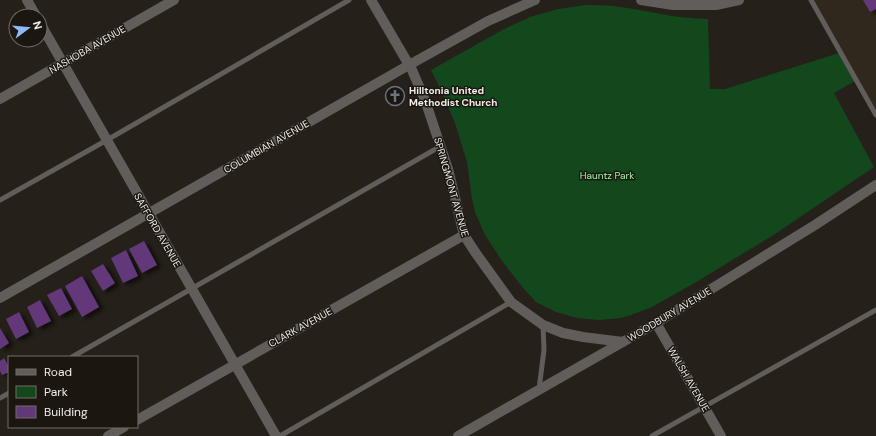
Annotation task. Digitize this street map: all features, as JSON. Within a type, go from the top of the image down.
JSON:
[{"type":"street","name":"NASHOBA AVENUE","points":[[0,99],[174,0]]},
{"type":"street","name":"SPRINGMONT AVENUE","points":[[371,0],[409,65],[425,100],[448,169],[464,234],[511,302],[543,325],[563,333],[623,342]]},
{"type":"street","name":"COLUMBIAN AVENUE","points":[[0,298],[488,21],[536,0]]},
{"type":"street","points":[[641,0],[673,4],[716,5],[739,0]]},
{"type":"street","name":"SAFFORD AVENUE","points":[[48,37],[276,436]]},
{"type":"street","name":"WOODBURY AVENUE","points":[[458,436],[656,323],[876,185]]},
{"type":"street","name":"CLARK AVENUE","points":[[138,419],[464,234]]},
{"type":"street","name":"WALSH AVENUE","points":[[656,323],[721,436]]},
{"type":"street","points":[[108,436],[122,428]]},
{"type":"lane","points":[[0,200],[349,0]]},
{"type":"lane","points":[[811,0],[876,115]]},
{"type":"lane","points":[[74,356],[441,146]]},
{"type":"lane","points":[[280,436],[511,302]]},
{"type":"lane","points":[[652,436],[876,310]]},
{"type":"lane","points":[[539,390],[544,350],[543,325]]},
{"type":"shaded area","points":[[808,0],[876,0],[876,119],[839,53]]},
{"type":"green space","name":"Hauntz Park","points":[[586,5],[614,6],[672,16],[708,19],[710,89],[725,89],[839,53],[855,81],[834,93],[874,167],[775,234],[652,307],[621,318],[599,320],[577,318],[556,312],[536,302],[502,261],[485,235],[475,212],[467,162],[455,123],[431,70],[504,29],[530,17],[558,9]]},
{"type":"building","points":[[863,0],[876,0],[876,9],[870,12]]},
{"type":"building","points":[[144,241],[157,265],[142,273],[129,249]]},
{"type":"building","points":[[126,250],[138,276],[123,283],[111,258]]},
{"type":"building","points":[[103,264],[115,283],[103,291],[91,271]]},
{"type":"building","points":[[82,276],[99,307],[82,317],[65,286]]},
{"type":"building","points":[[61,288],[72,309],[59,316],[47,295]]},
{"type":"building","points":[[40,300],[51,321],[37,328],[27,307]]},
{"type":"building","points":[[19,312],[29,332],[16,339],[6,319]]},
{"type":"building","points":[[0,328],[9,343],[0,349]]},
{"type":"building","points":[[4,358],[8,365],[8,372],[2,375],[0,371],[0,361]]},
{"type":"place","name":"Hilltonia United Methodist Church","points":[[395,96]]}]
